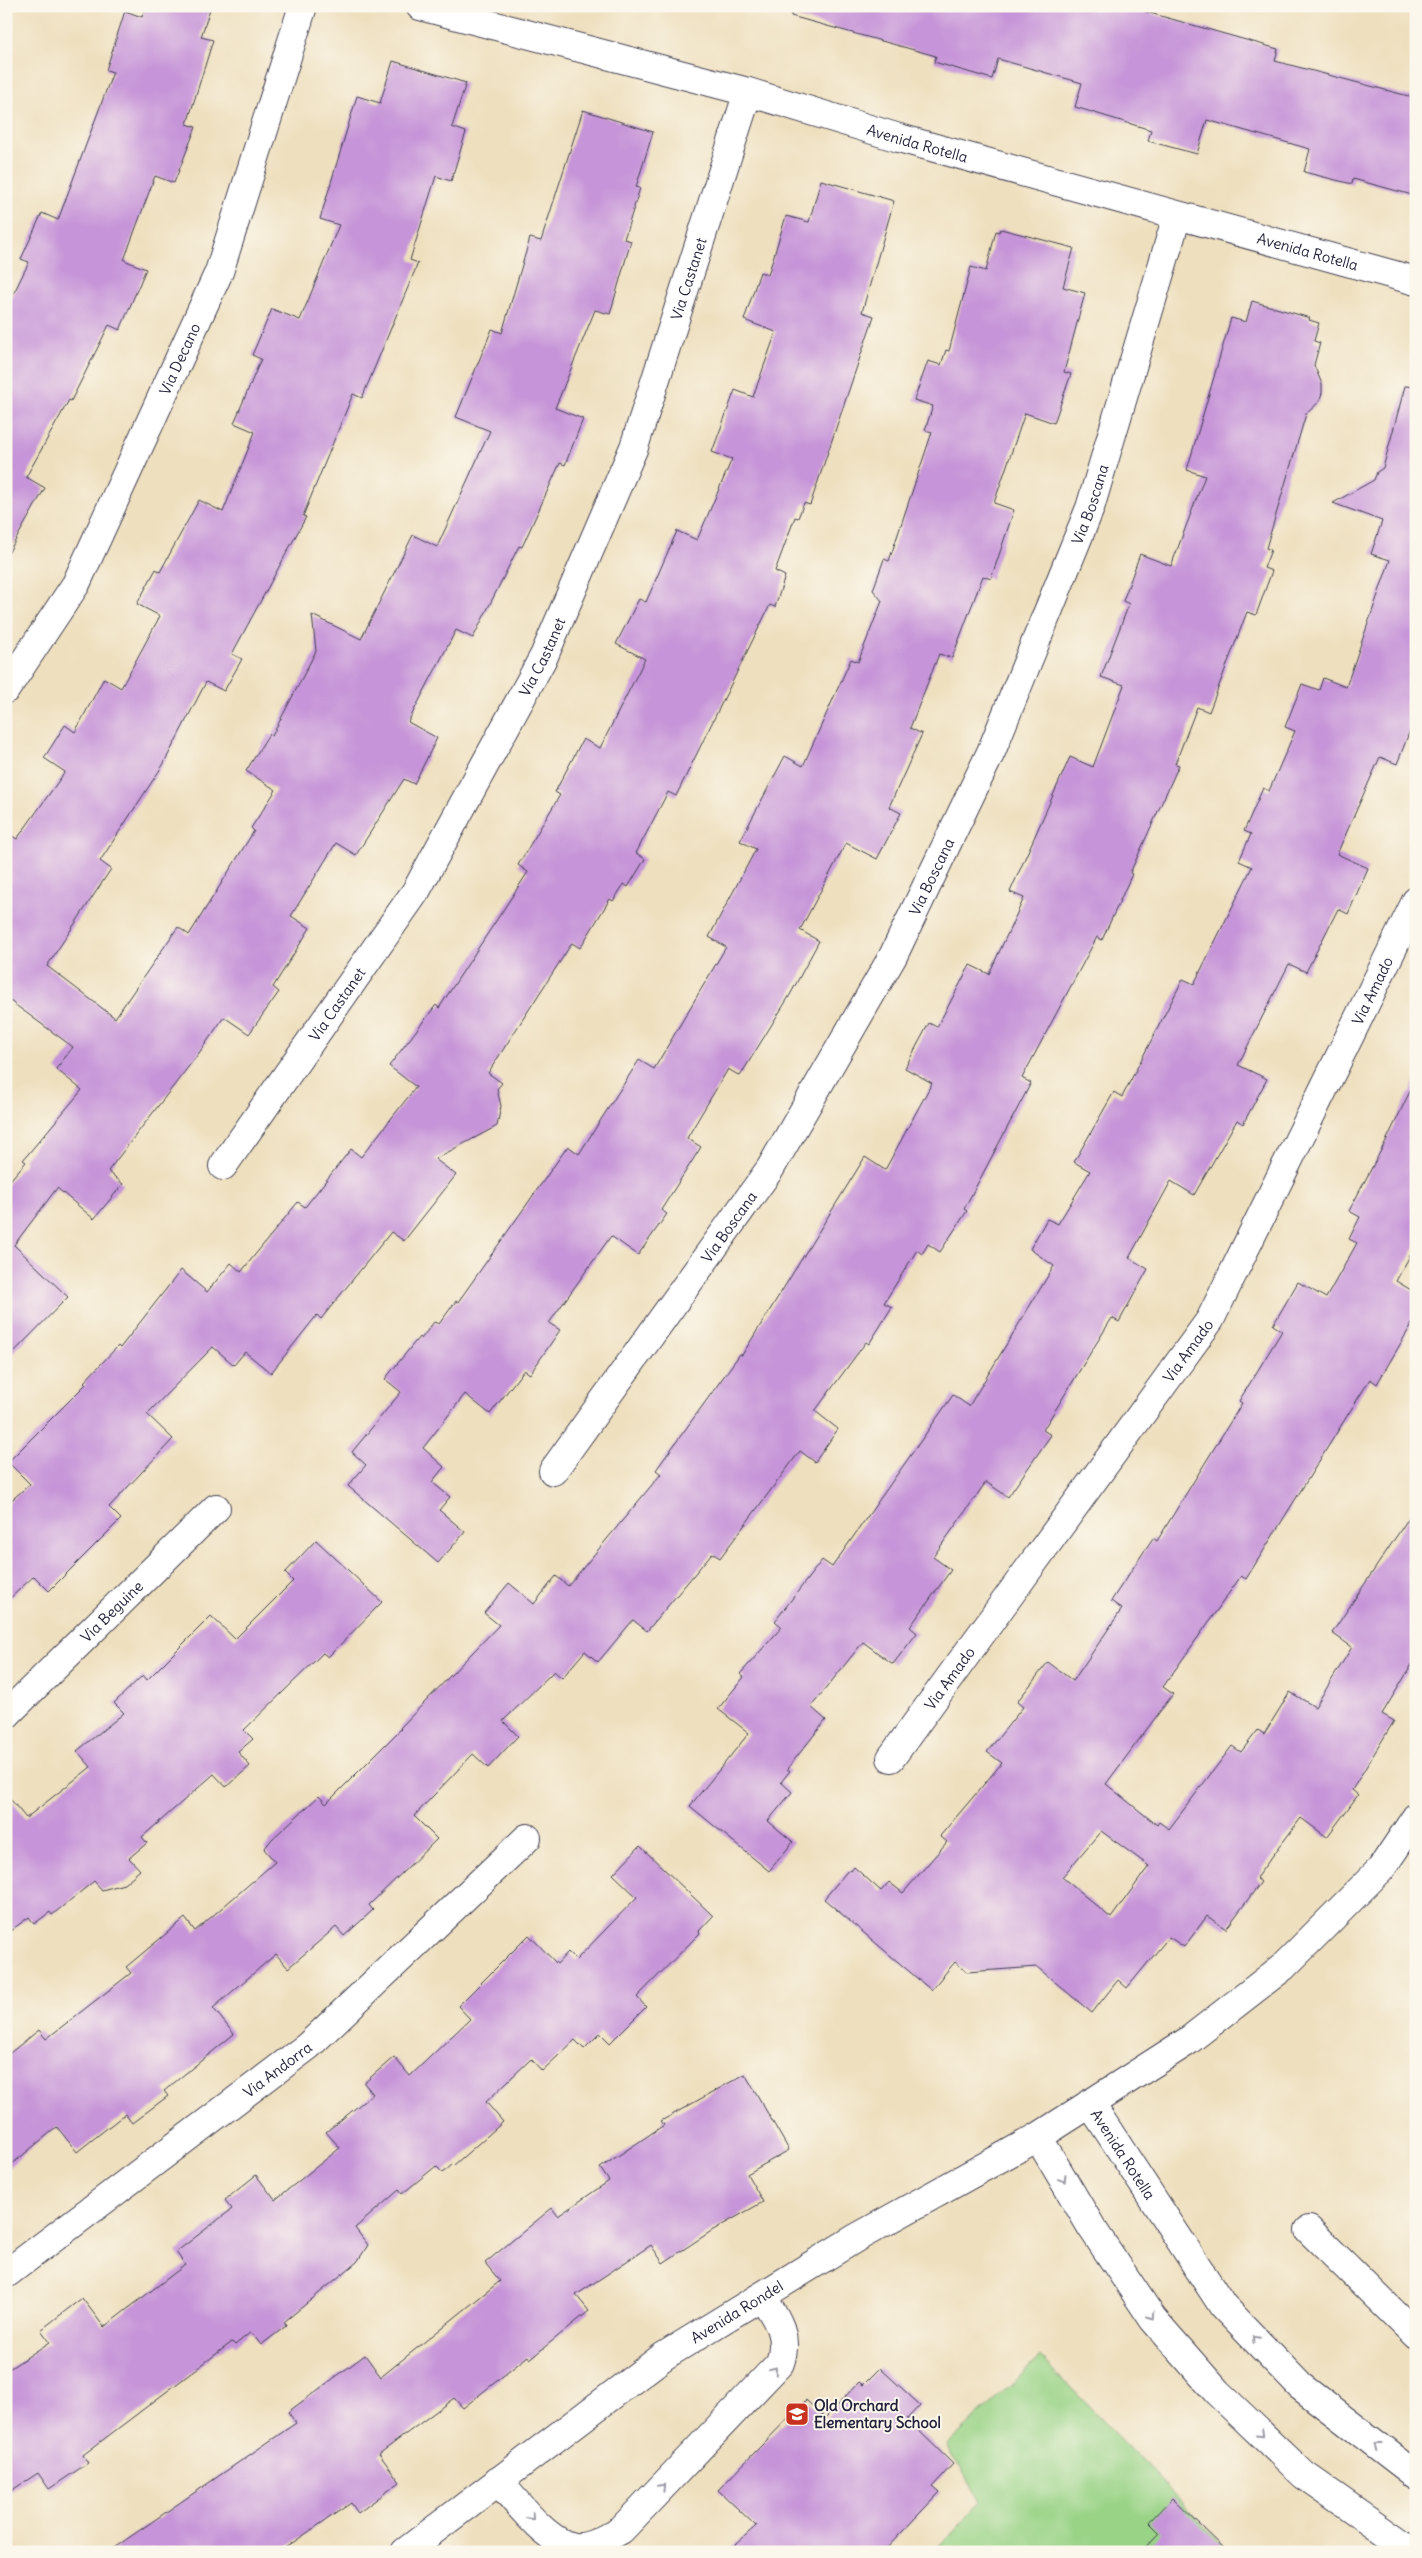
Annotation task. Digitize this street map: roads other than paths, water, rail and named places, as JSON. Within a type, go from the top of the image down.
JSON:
[{"type":"street","name":"Via Decano","points":[[6,688],[76,584],[219,272],[303,6]]},
{"type":"street","name":"Avenida Rotella","points":[[420,6],[748,92],[899,138],[1416,281]]},
{"type":"street","name":"Via Castanet","points":[[223,1166],[416,891],[544,656],[634,447],[748,92]]},
{"type":"street","name":"Via Boscana","points":[[553,1471],[770,1169],[893,956],[991,752],[1090,508],[1177,216]]},
{"type":"street","name":"Via Amado","points":[[891,1758],[1210,1320],[1416,901]]},
{"type":"street","name":"Via Beguine","points":[[6,1715],[216,1508]]},
{"type":"street","name":"Avenida Rotella","points":[[1416,1817],[1381,1869],[1284,1967],[1188,2041],[1090,2103],[1223,2306],[1300,2386],[1416,2475]]},
{"type":"street","name":"Via Andorra","points":[[6,2274],[308,2046],[527,1838]]},
{"type":"street","name":"Avenida Rondel","points":[[405,2552],[664,2356],[856,2238],[1038,2137],[1090,2103]]},
{"type":"street","points":[[1038,2137],[1092,2228],[1153,2320],[1217,2392],[1304,2475],[1401,2544],[1416,2551]]},
{"type":"street","points":[[1309,2230],[1416,2335]]},
{"type":"street","points":[[498,2481],[546,2534],[573,2547],[592,2544],[621,2530],[780,2363],[785,2348],[782,2333],[774,2314],[762,2296]]},
{"type":"place","name":"Old Orchard Elementary School","points":[[797,2414]]}]
